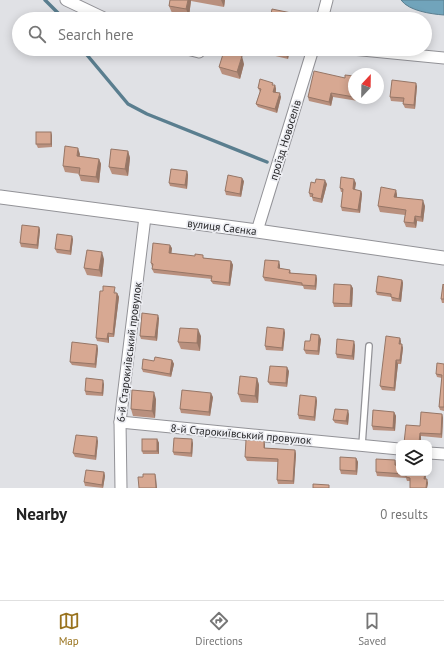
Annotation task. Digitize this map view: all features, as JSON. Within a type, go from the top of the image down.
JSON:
[{"type":"street","points":[[66,0],[91,12]]},
{"type":"street","points":[[324,12],[327,0]]},
{"type":"street","name":"проїзд Новоселів","points":[[257,231],[311,56]]},
{"type":"street","points":[[424,56],[444,58]]},
{"type":"street","name":"вулиця Саєнка","points":[[0,197],[257,231],[444,258]]},
{"type":"street","name":"6-й Старокиївський провулок","points":[[121,488],[120,422],[145,217]]},
{"type":"street","name":"8-й Старокиївський провулок","points":[[120,422],[396,449]]},
{"type":"street","points":[[432,453],[444,454]]},
{"type":"lane","points":[[362,445],[369,346]]},
{"type":"water","points":[[401,0],[444,0],[444,15],[424,12],[409,7]]},
{"type":"building","points":[[170,0],[188,0],[186,9],[169,6]]},
{"type":"building","points":[[272,9],[286,12],[271,12]]},
{"type":"building","points":[[222,56],[242,56],[237,72],[219,67]]},
{"type":"building","points":[[314,71],[345,78],[345,75],[348,75],[348,96],[331,93],[329,102],[308,97]]},
{"type":"building","points":[[260,79],[273,83],[272,85],[275,85],[273,92],[280,93],[275,109],[256,104],[261,89],[258,88]]},
{"type":"building","points":[[392,80],[416,83],[414,105],[403,104],[404,98],[390,97]]},
{"type":"building","points":[[36,132],[51,132],[51,144],[36,144]]},
{"type":"building","points":[[65,146],[78,148],[77,156],[99,159],[96,177],[79,175],[80,168],[63,166]]},
{"type":"building","points":[[111,149],[128,151],[125,169],[109,167]]},
{"type":"building","points":[[171,169],[187,171],[185,185],[169,183]]},
{"type":"building","points":[[228,175],[242,178],[240,194],[225,191]]},
{"type":"building","points":[[341,177],[354,179],[353,189],[361,191],[358,210],[341,207],[343,189],[340,188]]},
{"type":"building","points":[[316,179],[325,180],[321,199],[312,197],[313,194],[309,193],[311,182],[315,183]]},
{"type":"building","points":[[381,187],[396,190],[394,197],[423,200],[421,217],[415,216],[414,223],[404,222],[406,210],[378,206]]},
{"type":"building","points":[[22,225],[39,227],[37,245],[20,243]]},
{"type":"building","points":[[57,234],[72,236],[70,251],[55,249]]},
{"type":"building","points":[[153,243],[170,245],[169,253],[195,256],[195,254],[203,255],[203,258],[231,261],[229,283],[211,281],[212,276],[152,269],[153,264],[151,263]]},
{"type":"building","points":[[87,250],[102,252],[99,270],[84,268]]},
{"type":"building","points":[[265,260],[279,261],[278,268],[290,270],[289,273],[316,275],[315,286],[302,285],[302,283],[263,277]]},
{"type":"building","points":[[378,276],[402,280],[399,299],[391,297],[391,294],[376,292]]},
{"type":"building","points":[[334,284],[351,285],[350,304],[333,303]]},
{"type":"building","points":[[443,284],[444,299],[441,299]]},
{"type":"building","points":[[103,286],[115,287],[114,293],[117,293],[113,334],[108,333],[107,339],[96,338],[100,291],[103,291]]},
{"type":"building","points":[[142,313],[158,315],[155,337],[140,336]]},
{"type":"building","points":[[267,327],[284,329],[282,348],[265,346]]},
{"type":"building","points":[[180,328],[198,329],[197,343],[178,342]]},
{"type":"building","points":[[311,334],[319,335],[318,351],[304,350],[305,341],[310,341]]},
{"type":"building","points":[[386,336],[400,338],[399,344],[402,344],[400,360],[396,360],[394,388],[380,386]]},
{"type":"building","points":[[337,339],[354,341],[352,356],[336,354]]},
{"type":"building","points":[[72,342],[97,345],[95,364],[70,362]]},
{"type":"building","points":[[155,357],[172,360],[170,374],[142,369],[143,359],[154,361]]},
{"type":"building","points":[[437,363],[444,364],[444,407],[439,407],[442,375],[436,374]]},
{"type":"building","points":[[270,366],[287,367],[286,383],[268,382]]},
{"type":"building","points":[[240,376],[257,378],[255,396],[238,394]]},
{"type":"building","points":[[86,378],[103,380],[102,393],[85,391]]},
{"type":"building","points":[[132,390],[154,392],[152,411],[131,409]]},
{"type":"building","points":[[182,390],[211,393],[209,412],[180,409]]},
{"type":"building","points":[[300,395],[316,397],[314,417],[298,415]]},
{"type":"building","points":[[335,409],[348,410],[346,421],[333,420]]},
{"type":"building","points":[[373,410],[394,412],[393,428],[372,426]]},
{"type":"building","points":[[421,412],[442,414],[441,434],[420,433],[419,440],[404,440],[406,425],[420,426]]},
{"type":"building","points":[[76,435],[97,437],[95,456],[73,453]]},
{"type":"building","points":[[174,438],[192,439],[191,453],[173,452]]},
{"type":"building","points":[[142,439],[157,439],[157,451],[142,451]]},
{"type":"building","points":[[246,440],[264,441],[264,448],[295,450],[293,481],[277,480],[278,459],[245,457]]},
{"type":"building","points":[[340,457],[356,458],[356,471],[340,470]]},
{"type":"building","points":[[376,459],[395,460],[396,473],[376,472]]},
{"type":"building","points":[[86,470],[104,472],[102,485],[84,482]]},
{"type":"building","points":[[143,474],[155,474],[156,488],[139,488],[138,477],[143,477]]},
{"type":"building","points":[[424,476],[424,479],[427,479],[426,488],[410,488],[410,478],[406,477]]},
{"type":"building","points":[[313,484],[329,485],[329,488],[313,488]]},
{"type":"waterway","points":[[45,0],[57,12]]},
{"type":"waterway","points":[[88,56],[128,104],[147,114],[267,162]]}]
